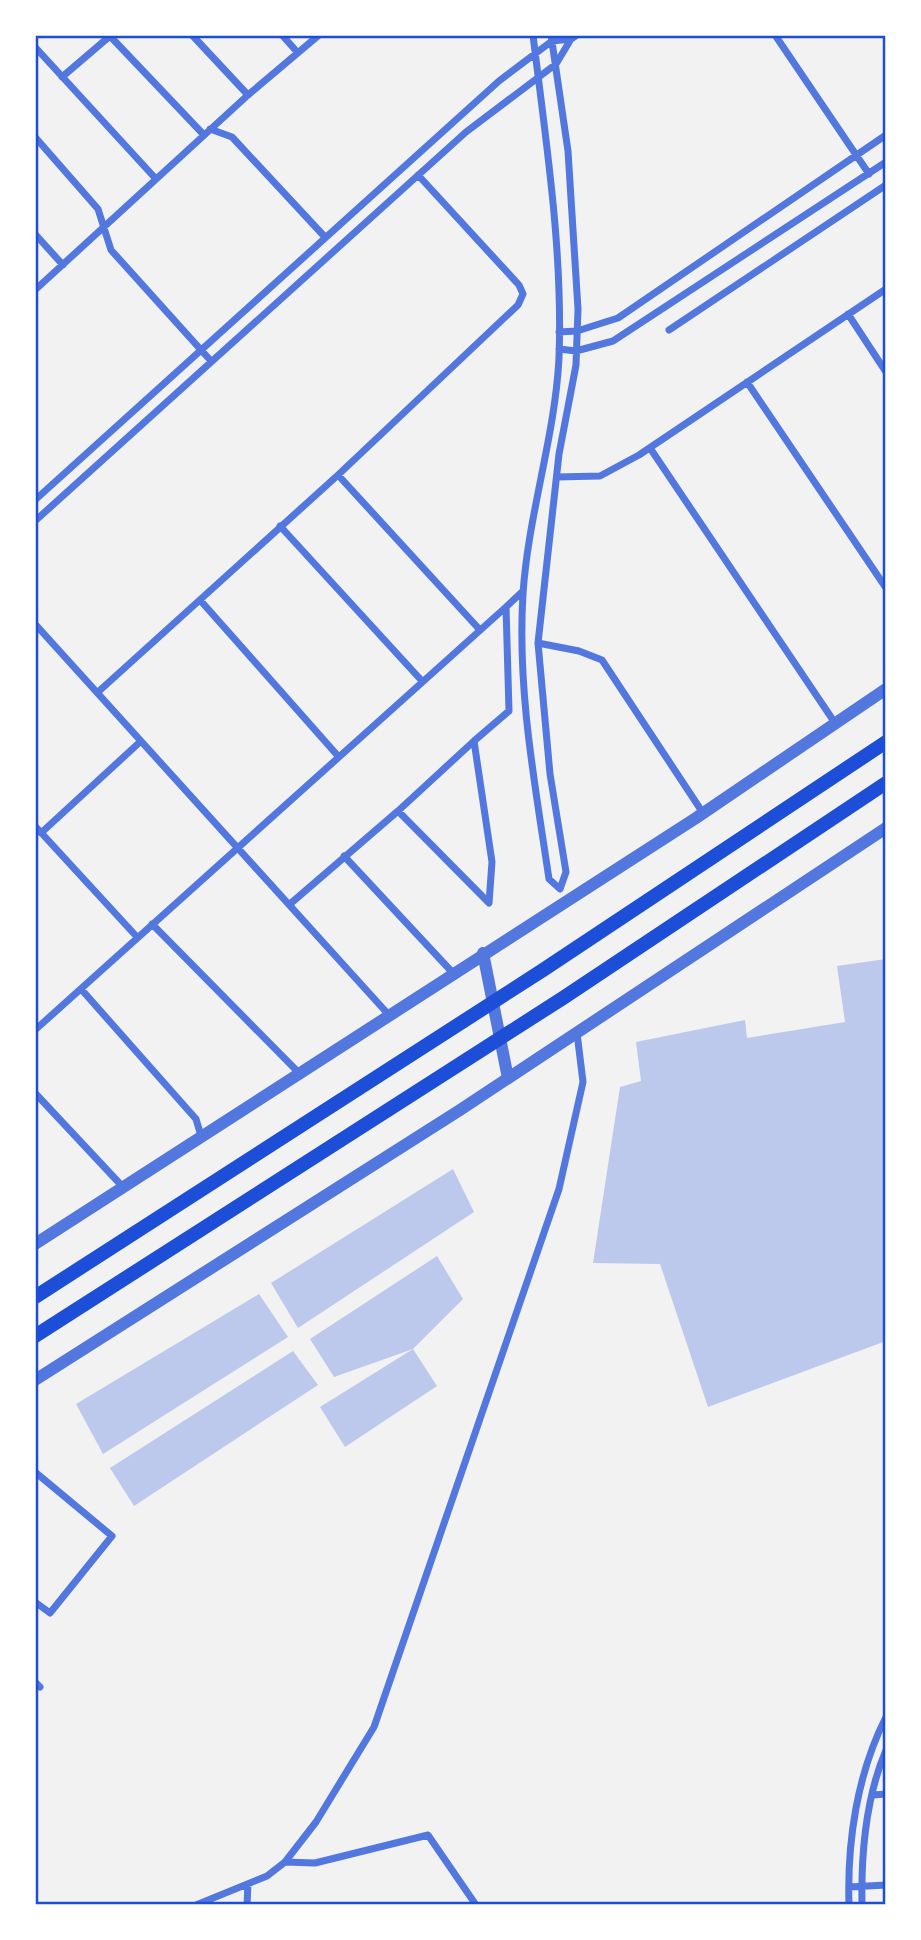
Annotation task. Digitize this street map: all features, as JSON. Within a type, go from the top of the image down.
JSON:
[{"type":"main road","points":[[35,1297],[494,1002],[886,742]]},
{"type":"main road","points":[[35,1336],[500,1037],[886,783]]},
{"type":"street","points":[[192,35],[247,96]]},
{"type":"street","points":[[282,35],[298,53]]},
{"type":"street","points":[[35,290],[247,96],[319,35]]},
{"type":"street","points":[[533,35],[553,180],[559,262],[559,349],[523,591],[523,694],[549,879],[560,889]]},
{"type":"street","points":[[775,35],[869,174]]},
{"type":"street","points":[[62,77],[109,36],[207,132],[232,137],[324,236]]},
{"type":"street","points":[[35,500],[324,236],[535,52],[552,38],[574,37]]},
{"type":"street","points":[[35,521],[466,132],[556,64],[574,37]]},
{"type":"street","points":[[552,38],[568,151],[577,331],[556,477],[538,643],[550,774],[566,872],[560,889],[561,904]]},
{"type":"street","points":[[35,47],[156,179]]},
{"type":"street","points":[[559,332],[577,331],[618,318],[886,135]]},
{"type":"street","points":[[35,137],[98,208],[111,250],[211,361]]},
{"type":"street","points":[[559,349],[576,351],[613,341],[886,162]]},
{"type":"street","points":[[98,692],[338,475],[518,305],[523,294],[519,285],[418,175]]},
{"type":"street","points":[[669,330],[886,185]]},
{"type":"street","points":[[35,234],[62,265]]},
{"type":"street","points":[[556,477],[600,476],[650,448],[886,289]]},
{"type":"street","points":[[848,314],[886,372]]},
{"type":"street","points":[[747,382],[886,588]]},
{"type":"street","points":[[650,448],[835,723]]},
{"type":"street","points":[[338,475],[480,629]]},
{"type":"street","points":[[280,526],[422,681]]},
{"type":"street","points":[[35,1030],[523,591]]},
{"type":"street","points":[[200,600],[338,756]]},
{"type":"street","points":[[290,904],[509,710],[506,607]]},
{"type":"street","points":[[35,624],[388,1014]]},
{"type":"street","points":[[538,643],[579,651],[602,660],[704,813]]},
{"type":"street","points":[[35,1244],[122,1186],[301,1075],[453,972],[704,813],[886,689]]},
{"type":"street","points":[[41,833],[141,741]]},
{"type":"street","points":[[398,811],[489,903],[492,862],[474,741]]},
{"type":"street","points":[[35,825],[137,937]]},
{"type":"street","points":[[35,1380],[508,1078],[886,828]]},
{"type":"street","points":[[344,856],[453,972]]},
{"type":"street","points":[[152,924],[301,1075]]},
{"type":"street","points":[[483,953],[508,1078]]},
{"type":"street","points":[[81,989],[195,1119],[201,1136]]},
{"type":"street","points":[[196,1905],[267,1876],[285,1861],[316,1822],[374,1727],[559,1189],[583,1082],[577,1033]]},
{"type":"street","points":[[35,1093],[122,1186]]},
{"type":"street","points":[[35,1472],[112,1536],[50,1613],[35,1602]]},
{"type":"street","points":[[849,1905],[850,1858],[861,1787],[873,1744],[886,1717]]},
{"type":"street","points":[[862,1905],[863,1850],[873,1795],[886,1750]]},
{"type":"street","points":[[873,1795],[886,1794]]},
{"type":"street","points":[[285,1861],[315,1863],[429,1835],[476,1905]]},
{"type":"street","points":[[247,1905],[248,1884]]},
{"type":"street","points":[[849,1887],[886,1885]]},
{"type":"building","points":[[886,959],[886,1341],[708,1407],[660,1264],[593,1263],[620,1087],[641,1081],[636,1042],[745,1020],[747,1038],[845,1022],[837,966]]},
{"type":"building","points":[[453,1169],[474,1212],[298,1328],[271,1283]]},
{"type":"building","points":[[437,1256],[463,1299],[413,1349],[334,1377],[310,1339]]},
{"type":"building","points":[[259,1294],[288,1337],[103,1454],[76,1404]]},
{"type":"building","points":[[413,1349],[437,1386],[345,1447],[320,1407]]},
{"type":"building","points":[[293,1351],[318,1385],[134,1506],[110,1468]]}]
